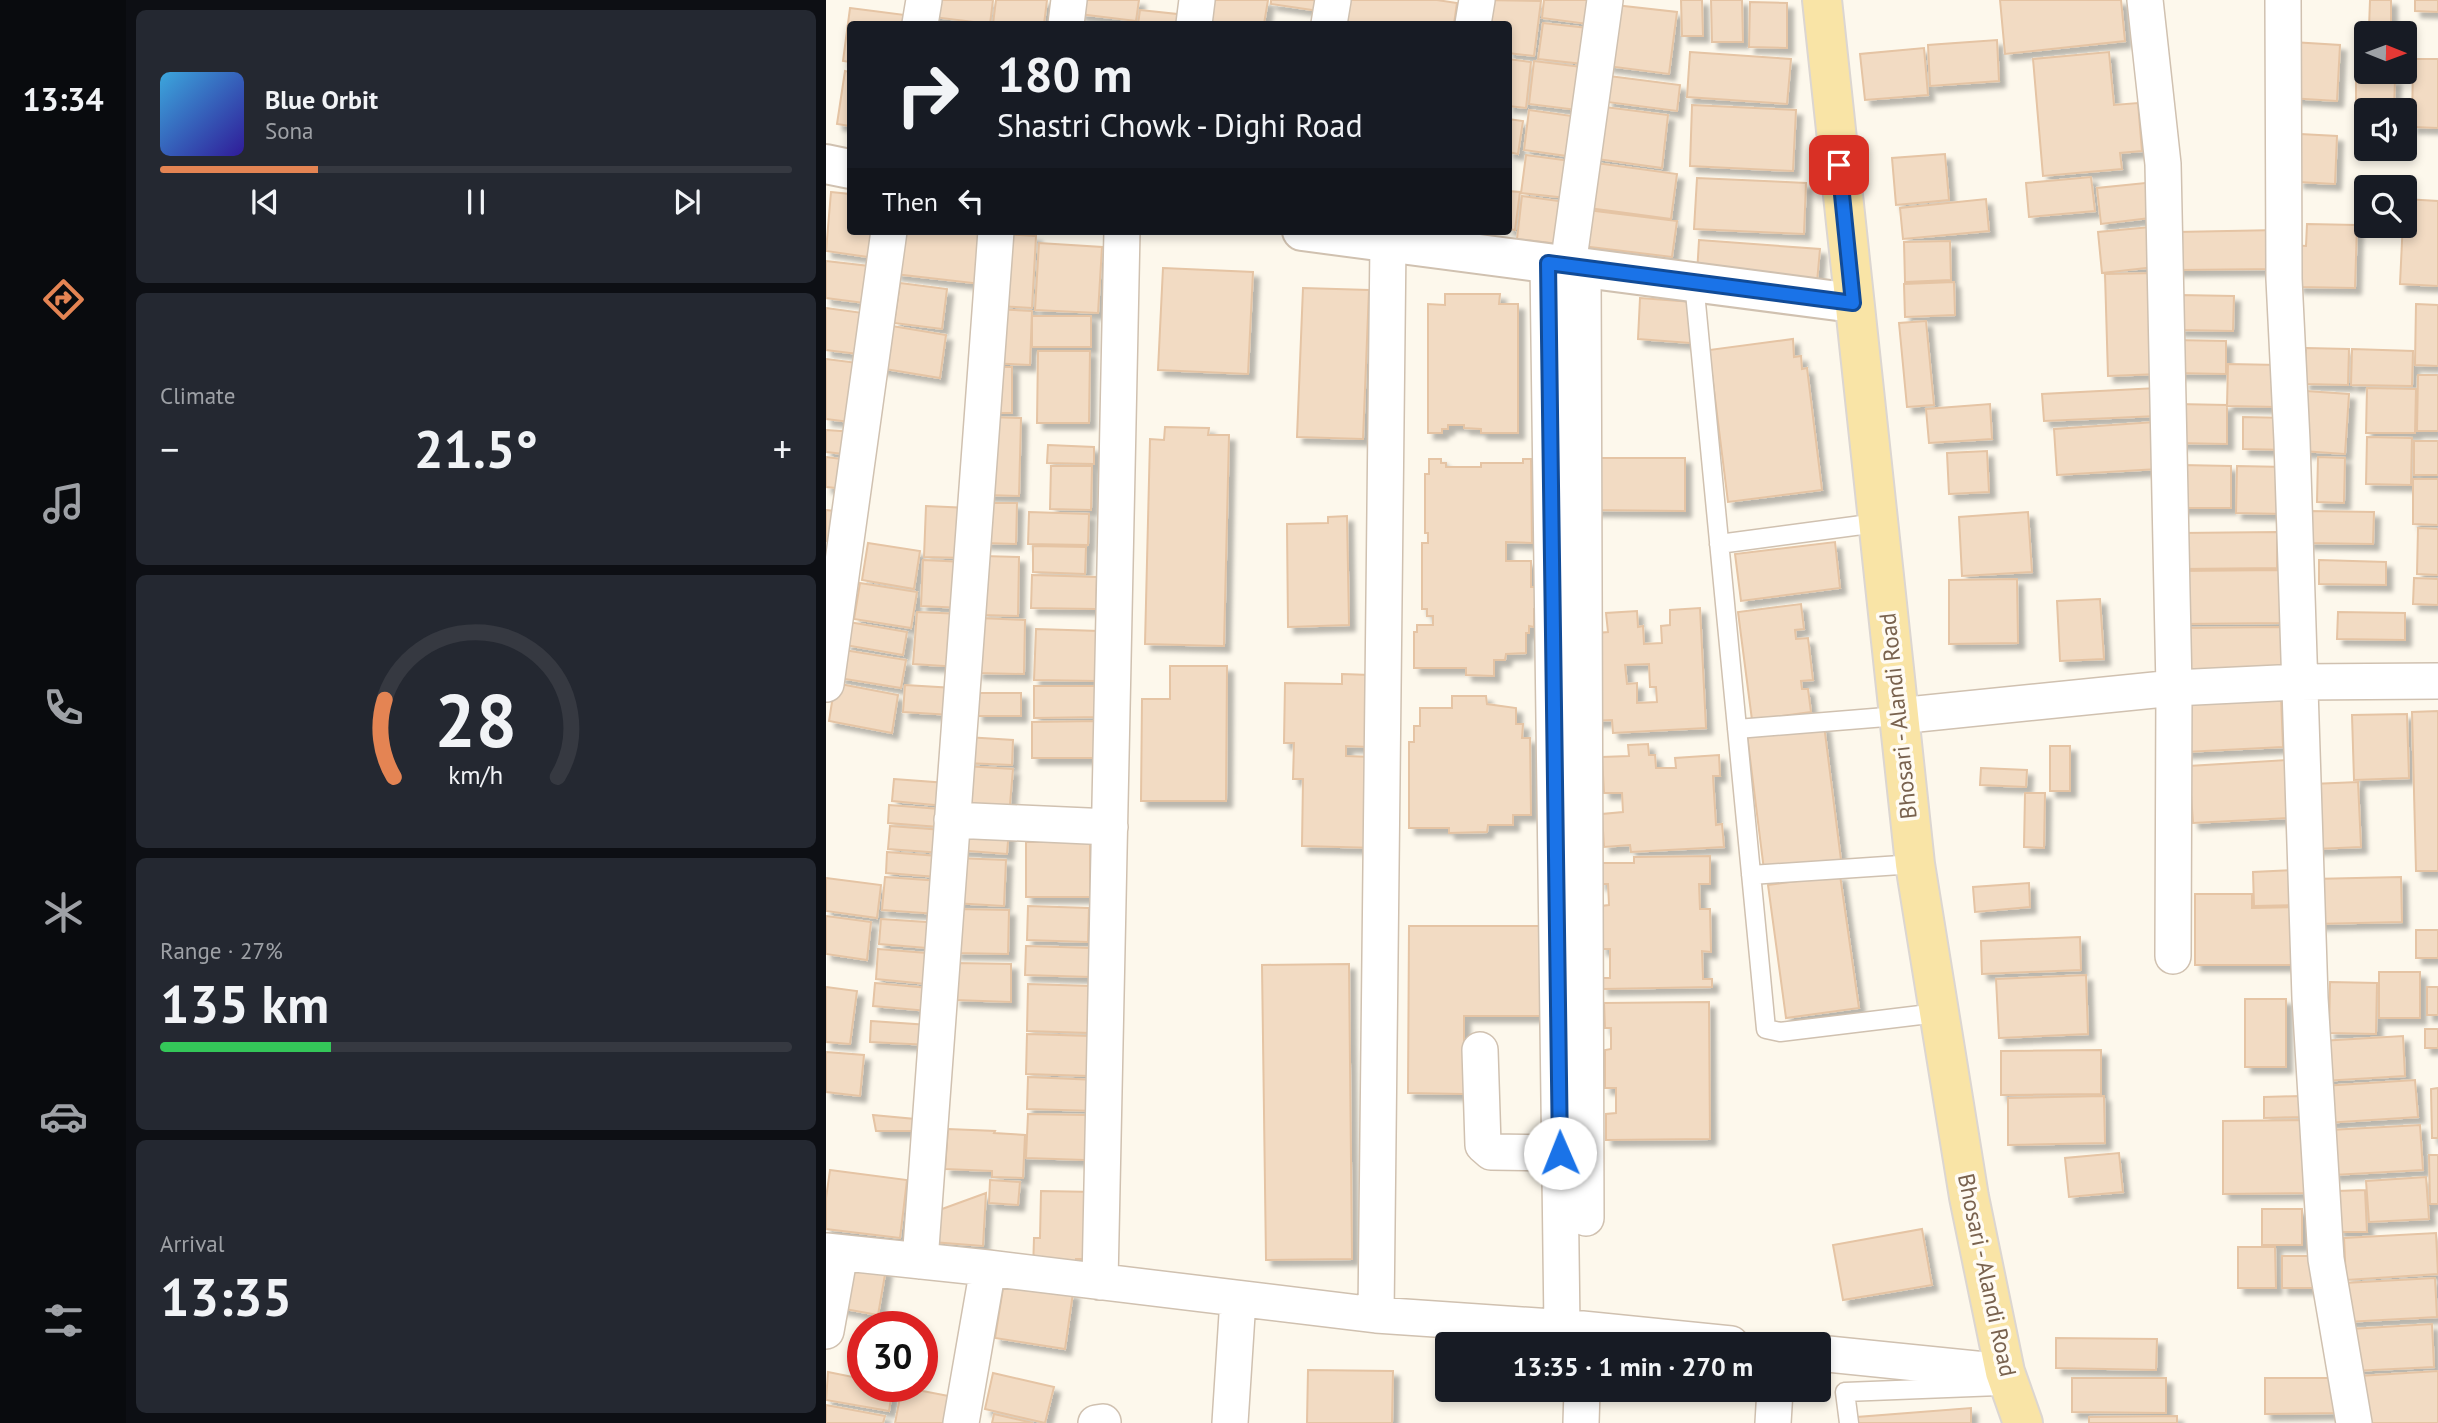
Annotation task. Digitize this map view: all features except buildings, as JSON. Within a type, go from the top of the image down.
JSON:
[{"type":"main road","name":"Bhosari - Alandi Road","points":[[1822,0],[1915,863],[1937,1013],[1969,1197],[2007,1379],[2023,1423]]},
{"type":"street","points":[[920,21],[924,0]]},
{"type":"street","points":[[1066,21],[1069,0]]},
{"type":"street","points":[[1194,21],[1197,0]]},
{"type":"street","points":[[1330,21],[1333,0]]},
{"type":"street","points":[[1474,21],[1477,0]]},
{"type":"street","points":[[1575,1332],[1560,1153],[1566,266],[1605,0]]},
{"type":"street","points":[[2145,0],[2163,164],[2174,688],[2173,956]]},
{"type":"street","points":[[2283,0],[2284,279],[2310,998],[2326,1259],[2354,1423]]},
{"type":"street","points":[[826,684],[888,235]]},
{"type":"street","points":[[920,1261],[996,235]]},
{"type":"street","points":[[1100,1282],[1122,235]]},
{"type":"street","points":[[1333,235],[1388,242],[1438,240],[1566,266],[1853,303]]},
{"type":"street","points":[[1376,1315],[1388,242]]},
{"type":"street","points":[[1566,266],[1586,1218]]},
{"type":"street","points":[[1898,716],[2174,688],[2299,682],[2438,681]]},
{"type":"street","points":[[952,820],[1110,827]]},
{"type":"street","points":[[1480,1050],[1483,1145],[1491,1152],[1560,1153]]},
{"type":"street","points":[[826,1331],[833,1252],[1376,1315],[1554,1332]]},
{"type":"street","points":[[961,1423],[988,1268]]},
{"type":"street","points":[[1230,1423],[1238,1298]]},
{"type":"street","points":[[1831,1355],[2007,1379]]},
{"type":"street","points":[[1581,1423],[1582,1402]]},
{"type":"street","points":[[1773,1423],[1774,1402]]},
{"type":"street","points":[[1096,1423],[1103,1422]]},
{"type":"lane","points":[[1694,282],[1766,1029],[1780,1032],[1937,1013]]},
{"type":"lane","points":[[1719,544],[1877,523]]},
{"type":"lane","points":[[1737,729],[1898,716]]},
{"type":"lane","points":[[1751,876],[1915,863]]},
{"type":"lane","points":[[1849,1423],[1845,1392],[2007,1379]]},
{"type":"route","points":[[1560,1153],[1548,263],[1853,303],[1839,165]]}]
